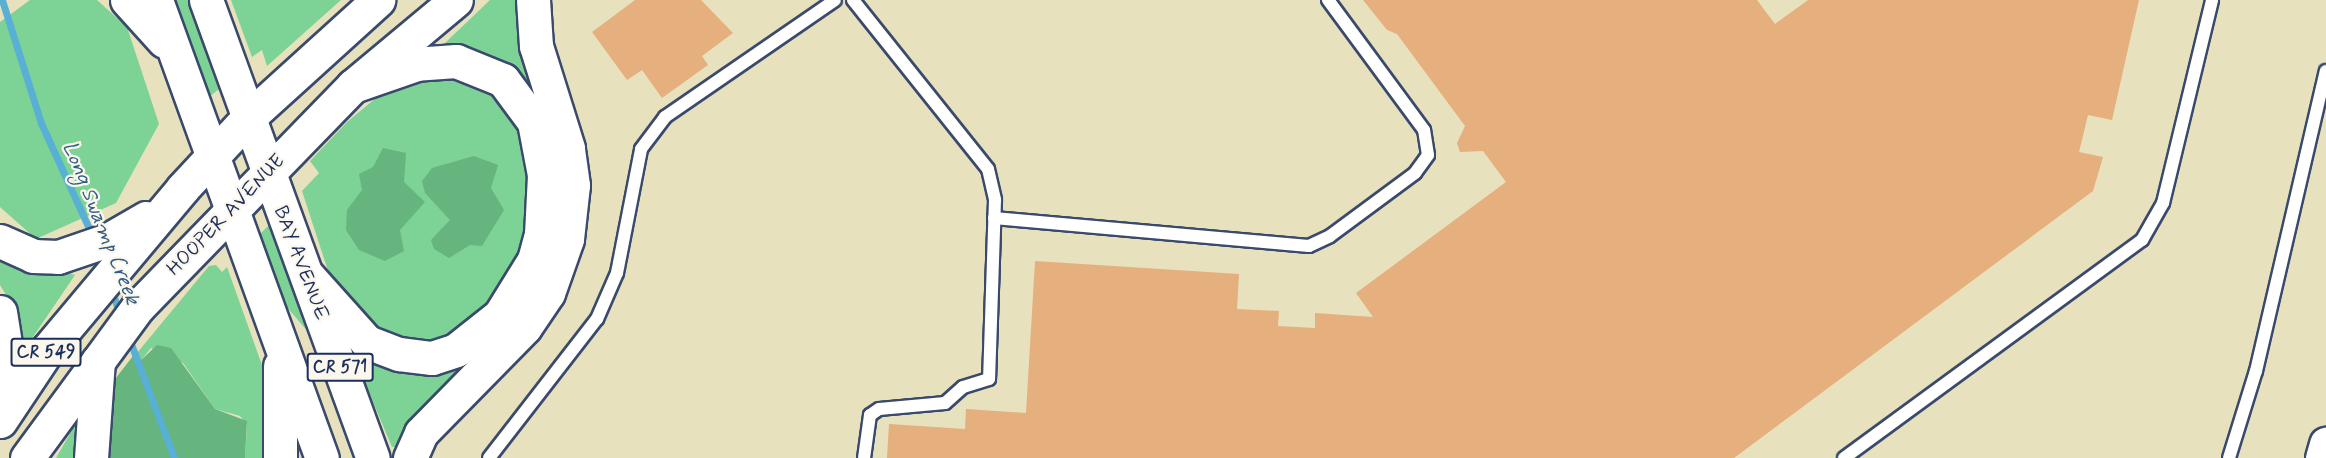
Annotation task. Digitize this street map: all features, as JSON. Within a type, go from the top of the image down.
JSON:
[{"type":"main road","points":[[127,0],[175,54]]},
{"type":"main road","name":"CR 571","points":[[156,0],[229,211],[322,458]]},
{"type":"main road","name":"BAY AVENUE","points":[[206,0],[373,458]]},
{"type":"main road","points":[[0,241],[33,256],[101,261],[168,205],[248,118],[357,11],[378,0]]},
{"type":"main road","name":"HOOPER AVENUE","points":[[27,458],[102,352],[138,307],[353,86],[456,0]]},
{"type":"main road","points":[[410,458],[421,433],[525,327],[548,293],[567,239],[573,185],[568,148],[536,46],[533,0]]},
{"type":"main road","points":[[307,276],[367,342],[399,354],[432,358],[456,350],[500,315],[516,294],[541,234],[544,175],[534,122],[503,80],[456,61],[417,64],[353,86]]},
{"type":"main road","name":"CR 549","points":[[0,421],[101,261]]},
{"type":"main road","points":[[0,312],[5,345],[0,421]]},
{"type":"main road","points":[[90,458],[102,352]]},
{"type":"main road","points":[[280,458],[281,352]]},
{"type":"main road","points":[[281,352],[340,458]]},
{"type":"main road","points":[[2322,458],[2326,444]]},
{"type":"lane","points":[[489,458],[597,319],[617,273],[641,149],[665,117],[835,0]]},
{"type":"lane","points":[[853,0],[988,169],[994,218],[989,379],[963,387],[945,403],[879,409],[870,415],[864,458]]},
{"type":"lane","points":[[994,218],[1309,246],[1330,236],[1415,173],[1428,155],[1424,130],[1328,0]]},
{"type":"lane","points":[[1844,458],[2142,240],[2163,202],[2212,0]]},
{"type":"lane","points":[[2229,458],[2256,371],[2326,70]]},
{"type":"green space","points":[[30,0],[97,0],[127,27],[159,124],[116,203],[36,239],[0,207],[0,22]]},
{"type":"green space","points":[[172,0],[191,0],[223,86],[209,97]]},
{"type":"green space","points":[[231,0],[341,0],[267,66],[262,50],[252,57]]},
{"type":"green space","points":[[490,0],[521,0],[539,103],[491,57],[445,43]]},
{"type":"green space","points":[[435,71],[500,93],[528,146],[526,242],[494,300],[446,338],[424,343],[376,333],[332,283],[302,191],[319,173],[310,161],[347,122],[393,84]]},
{"type":"green space","points":[[383,148],[406,153],[404,182],[425,202],[400,230],[404,251],[385,261],[359,250],[346,230],[347,210],[362,190],[359,174],[373,167]]},
{"type":"green space","points":[[474,156],[498,165],[491,188],[504,210],[482,246],[470,245],[449,258],[434,249],[431,240],[450,220],[425,193],[422,181],[432,168]]},
{"type":"green space","points":[[269,225],[275,230],[314,339],[281,300],[256,238]]},
{"type":"green space","points":[[0,253],[75,275],[18,359],[8,298],[0,285]]},
{"type":"green space","points":[[216,265],[222,272],[227,267],[268,382],[270,458],[245,458],[247,425],[240,416],[215,409],[183,363],[151,348],[139,363],[132,359],[209,266]]},
{"type":"green space","points":[[346,338],[481,346],[397,447],[392,447]]},
{"type":"green space","points":[[157,345],[171,348],[215,409],[247,421],[245,458],[98,458],[108,388],[133,356],[137,364]]},
{"type":"green space","points":[[75,425],[76,458],[56,458]]},
{"type":"building","points":[[635,0],[701,0],[733,33],[702,56],[708,65],[662,98],[642,70],[627,80],[592,32]]},
{"type":"building","points":[[1363,0],[1757,0],[1775,24],[1808,0],[2139,0],[2112,120],[2088,115],[2079,152],[2103,157],[2093,191],[1734,458],[887,458],[889,424],[965,429],[966,409],[1026,413],[1035,261],[1239,274],[1237,309],[1279,311],[1278,326],[1315,328],[1315,313],[1373,317],[1356,293],[1506,182],[1483,151],[1460,152],[1457,143],[1465,126],[1397,34],[1387,30]]},
{"type":"waterway","name":"Long Swamp Creek","points":[[2,0],[41,123],[92,235]]},
{"type":"waterway","name":"Long Swamp Creek","points":[[111,288],[120,315]]},
{"type":"waterway","name":"Long Swamp Creek","points":[[128,336],[174,458]]}]
